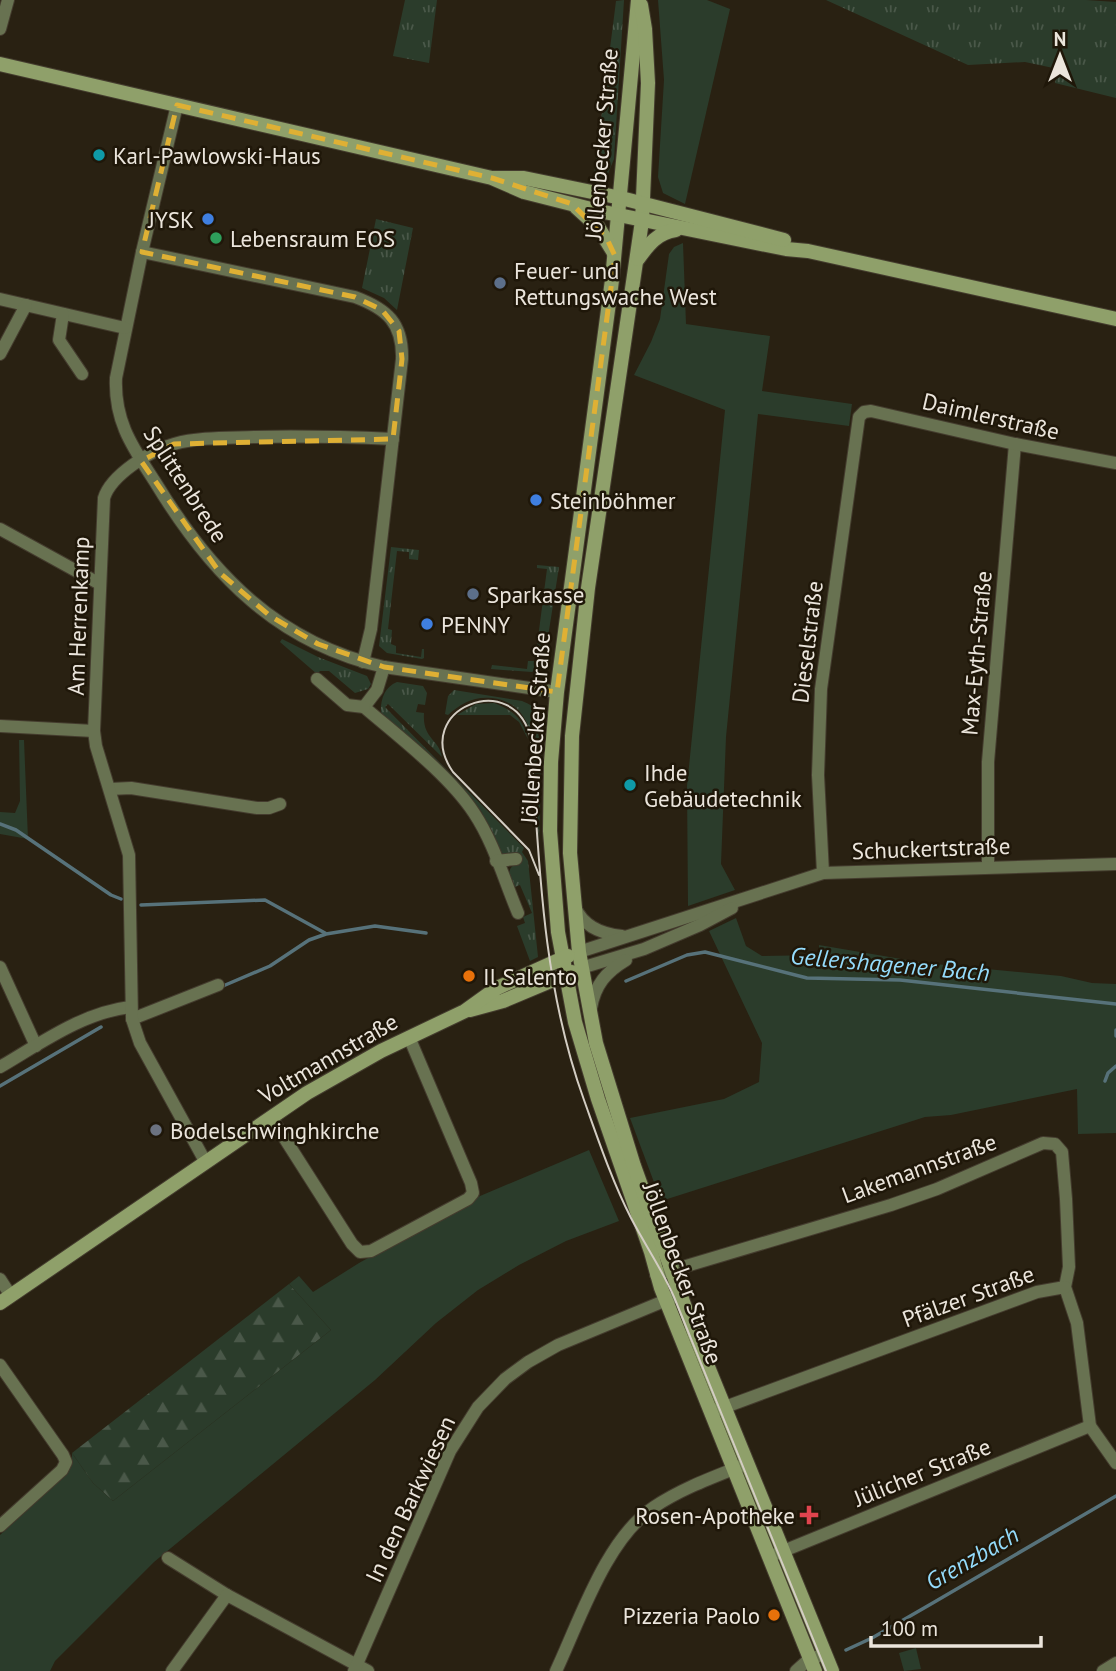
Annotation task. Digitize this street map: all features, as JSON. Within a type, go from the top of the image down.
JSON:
[{"type":"main road","name":"Jöllenbecker Straße","points":[[639,0],[633,37],[615,256],[557,692],[551,762],[552,878],[565,975],[590,1076],[651,1252],[656,1275],[717,1410],[817,1662],[832,1671]]},
{"type":"main road","name":"Jöllenbecker Straße","points":[[639,0],[645,29],[648,83],[642,221],[618,374],[576,695],[569,815],[581,968],[602,1065],[673,1270],[717,1410]]},
{"type":"main road","points":[[0,64],[492,178],[513,188],[619,216],[808,251],[1116,319]]},
{"type":"main road","points":[[492,178],[524,178],[643,203],[782,240],[808,251]]},
{"type":"main road","points":[[572,204],[598,227],[611,245],[615,256]]},
{"type":"main road","points":[[637,261],[662,233],[681,229]]},
{"type":"main road","name":"Splittenbrede","points":[[557,692],[576,695]]},
{"type":"main road","name":"Voltmannstraße","points":[[465,1011],[497,988],[579,952]]},
{"type":"main road","name":"Voltmannstraße","points":[[5,1300],[205,1161],[345,1071],[465,1011],[503,1001],[581,968]]},
{"type":"street","points":[[0,29],[8,0]]},
{"type":"street","name":"Splittenbrede","points":[[177,105],[125,328],[116,378],[117,407],[128,440],[186,531],[220,573],[237,589],[270,616],[318,644],[363,662],[384,667],[557,692]]},
{"type":"street","points":[[142,252],[355,297],[382,310],[394,322],[402,345],[371,629],[363,662]]},
{"type":"street","points":[[0,299],[125,328]]},
{"type":"street","points":[[0,355],[26,305]]},
{"type":"street","points":[[63,314],[59,340],[82,374]]},
{"type":"street","name":"Daimlerstraße","points":[[859,417],[864,412],[871,411],[1015,444],[1116,463]]},
{"type":"street","name":"Dieselstraße","points":[[823,873],[818,775],[820,699],[859,417]]},
{"type":"street","name":"Am Herrenkamp","points":[[205,1161],[140,1043],[131,1013],[131,871],[125,835],[96,746],[94,731],[103,506],[107,490],[118,476],[174,444],[226,438],[309,436],[393,439]]},
{"type":"street","name":"Max-Eyth-Straße","points":[[988,867],[988,762],[1015,444]]},
{"type":"street","points":[[0,529],[100,584]]},
{"type":"street","points":[[365,707],[377,690],[384,667]]},
{"type":"street","points":[[317,679],[347,705],[365,707],[468,804],[482,827],[517,913]]},
{"type":"street","points":[[0,726],[94,731]]},
{"type":"street","points":[[110,789],[131,788],[257,808],[280,804]]},
{"type":"street","points":[[496,861],[516,859]]},
{"type":"street","name":"Schuckertstraße","points":[[579,952],[823,873],[1116,864]]},
{"type":"street","name":"Schuckertstraße","points":[[581,968],[644,948],[700,925],[751,897]]},
{"type":"street","points":[[574,903],[584,922],[610,935],[626,937]]},
{"type":"street","name":"Schuckertstraße","points":[[592,1023],[593,999],[601,981],[618,965],[644,948]]},
{"type":"street","points":[[0,967],[36,1046]]},
{"type":"street","points":[[0,1067],[81,1021],[106,1011],[131,1013],[218,985]]},
{"type":"street","points":[[271,1117],[352,1244],[360,1252],[370,1251],[468,1199],[473,1193],[471,1184],[409,1037]]},
{"type":"street","name":"Lakemannstraße","points":[[656,1275],[914,1197],[1050,1142],[1062,1152],[1069,1256],[1065,1287]]},
{"type":"street","name":"Voltmannstraße","points":[[0,1279],[5,1300]]},
{"type":"street","name":"Pfälzer Straße","points":[[717,1410],[1037,1292],[1065,1287],[1077,1323],[1090,1426],[1116,1463]]},
{"type":"street","name":"In den Barkwiesen","points":[[360,1669],[450,1451],[478,1407],[505,1379],[558,1345],[681,1294]]},
{"type":"street","points":[[0,1366],[63,1455],[65,1462],[62,1470],[0,1527]]},
{"type":"street","name":"Jülicher Straße","points":[[776,1554],[1090,1426]]},
{"type":"street","points":[[556,1671],[610,1556],[623,1536],[652,1508],[689,1486],[740,1466]]},
{"type":"street","points":[[168,1558],[360,1669]]},
{"type":"street","points":[[172,1671],[228,1595]]},
{"type":"street","points":[[796,1671],[817,1662]]},
{"type":"street","points":[[1103,1671],[1116,1663]]},
{"type":"highlighted area","points":[[177,105],[492,178],[572,204],[607,239],[615,256],[557,692],[384,667],[318,644],[270,616],[220,573],[141,461],[174,444],[393,439],[402,359],[399,331],[382,310],[355,297],[142,252]]},
{"type":"green space","points":[[405,0],[437,0],[429,63],[393,56]]},
{"type":"green space","points":[[624,0],[614,159],[607,176],[593,183],[616,1]]},
{"type":"green space","points":[[658,0],[707,0],[730,9],[685,204],[663,193],[658,177],[664,80]]},
{"type":"green space","points":[[826,0],[1116,2],[1116,98],[1055,83],[1058,69],[1025,62],[968,65]]},
{"type":"green space","points":[[376,219],[413,228],[397,310],[384,298],[362,288]]},
{"type":"green space","points":[[683,243],[686,324],[770,336],[762,391],[852,404],[849,426],[758,414],[726,737],[721,864],[735,890],[688,906],[687,786],[725,410],[634,375],[660,319],[669,254],[674,247]]},
{"type":"green space","points":[[391,547],[419,550],[418,560],[409,559],[409,552],[397,551],[388,629],[392,630],[391,644],[396,646],[396,653],[421,657],[424,649],[422,659],[387,653],[379,646]]},
{"type":"green space","points":[[537,565],[559,567],[544,662],[532,672],[491,669],[492,665],[527,669],[528,661],[535,661],[547,569],[537,568]]},
{"type":"green space","points":[[282,639],[318,657],[367,676],[371,684],[368,689],[355,693],[329,671],[320,671],[317,674],[280,642]]},
{"type":"green space","points":[[397,682],[423,686],[427,693],[425,705],[418,704],[416,712],[424,713],[428,734],[438,746],[442,757],[388,704],[385,707],[524,848],[522,852],[528,861],[538,957],[530,961],[517,926],[525,923],[523,917],[532,913],[520,885],[512,888],[509,875],[513,866],[521,863],[521,854],[502,855],[481,811],[381,714],[384,695],[389,687]]},
{"type":"green space","points":[[454,690],[522,701],[535,708],[540,715],[542,729],[539,842],[534,755],[524,718],[506,702],[492,698],[468,701],[448,715],[445,714],[448,696]]},
{"type":"green space","points":[[494,703],[516,716],[528,739],[519,722],[510,715],[457,715],[476,704]]},
{"type":"green space","points":[[19,740],[24,740],[28,839],[0,834],[0,812],[15,813],[20,801]]},
{"type":"green space","points":[[736,918],[746,946],[762,956],[819,955],[819,945],[925,963],[1116,984],[1116,1133],[1078,1134],[1077,1089],[951,1115],[925,1117],[661,1201],[630,1118],[724,1099],[759,1082],[762,1043],[709,931]]},
{"type":"green space","points":[[589,1150],[619,1221],[566,1241],[519,1265],[478,1290],[436,1323],[375,1380],[154,1562],[55,1661],[50,1671],[0,1671],[0,1535],[67,1474],[72,1465],[72,1453],[93,1483],[113,1501],[331,1330],[289,1284],[299,1276],[313,1292],[359,1263],[480,1196]]},
{"type":"green space","points":[[289,1284],[331,1330],[113,1501],[93,1483],[72,1453]]},
{"type":"green space","points":[[916,1648],[921,1669],[904,1671],[899,1653]]},
{"type":"waterway","points":[[0,824],[16,830],[111,895],[121,899]]},
{"type":"waterway","points":[[141,905],[265,900],[325,933]]},
{"type":"waterway","name":"Gellershagener Bach","points":[[223,986],[270,966],[309,940],[326,934],[375,926],[426,933]]},
{"type":"waterway","name":"Gellershagener Bach","points":[[626,981],[687,955],[705,952],[807,978],[900,980],[1116,1004]]},
{"type":"waterway","name":"Gellershagener Bach","points":[[0,1086],[101,1027]]},
{"type":"waterway","points":[[1116,1030],[1116,1036]]},
{"type":"waterway","points":[[1105,1081],[1108,1073],[1116,1066]]},
{"type":"waterway","name":"Grenzbach","points":[[846,1650],[872,1638],[1116,1496]]},
{"type":"tram line","points":[[539,875],[529,850],[453,772],[443,750],[445,730],[454,715],[470,705],[488,701],[506,705],[522,718],[531,740],[545,922],[559,1012],[570,1056],[618,1189],[674,1297],[826,1671]]},
{"type":"place","name":"Karl-Pawlowski-Haus","points":[[99,155]]},
{"type":"place","name":"JYSK","points":[[208,219]]},
{"type":"place","name":"Lebensraum EOS","points":[[216,238]]},
{"type":"place","name":"Feuer- und Rettungswache West","points":[[500,283]]},
{"type":"place","name":"Steinböhmer","points":[[536,500]]},
{"type":"place","name":"Sparkasse","points":[[473,594]]},
{"type":"place","name":"PENNY","points":[[427,624]]},
{"type":"place","name":"Ihde Gebäudetechnik","points":[[630,785]]},
{"type":"place","name":"Il Salento","points":[[469,976]]},
{"type":"place","name":"Bodelschwinghkirche","points":[[156,1130]]},
{"type":"place","name":"Rosen-Apotheke","points":[[809,1515]]},
{"type":"place","name":"Pizzeria Paolo","points":[[774,1615]]}]
